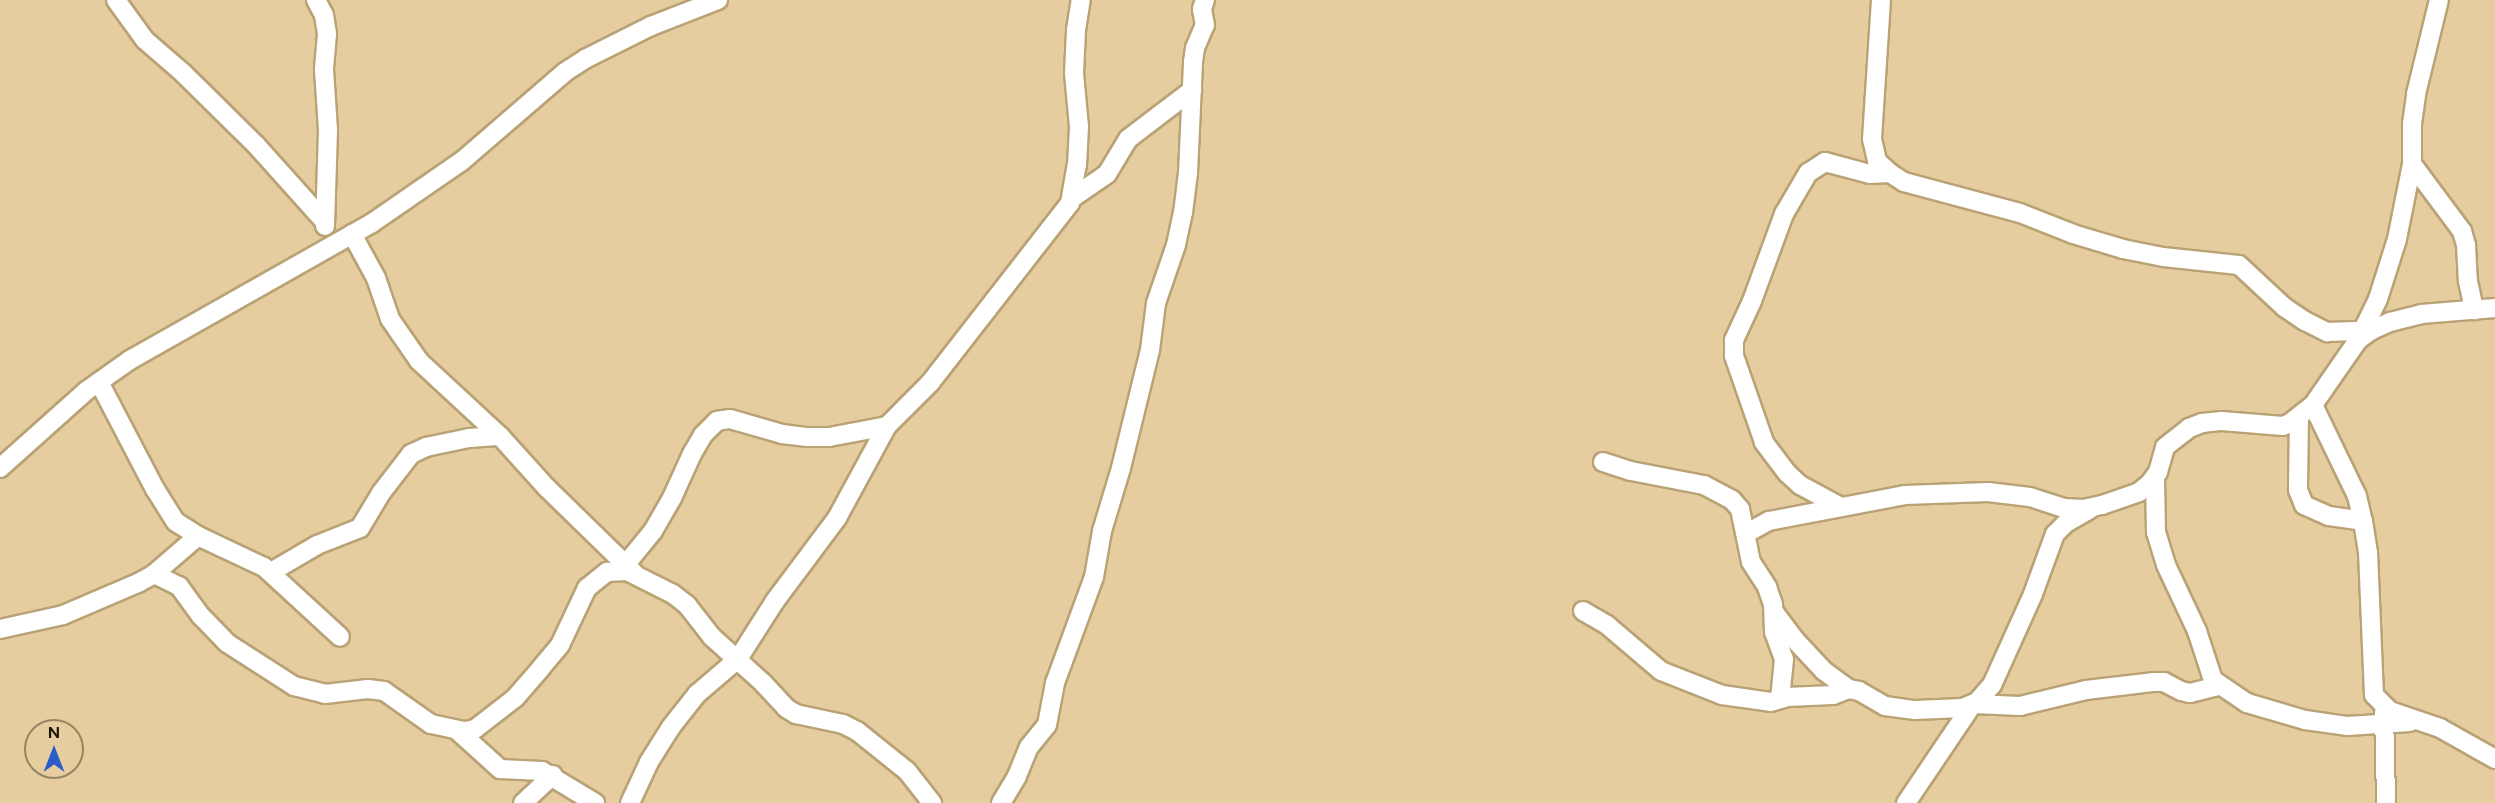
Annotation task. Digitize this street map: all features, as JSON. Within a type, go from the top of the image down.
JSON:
[{"type":"street","points":[[116,0],[145,40],[183,73],[256,145],[325,222]]},
{"type":"street","points":[[316,0],[324,15],[327,34],[324,70],[328,130],[325,222],[320,252]]},
{"type":"street","points":[[0,468],[99,382],[130,360],[352,234],[462,161],[565,72],[585,59],[651,26],[718,0]]},
{"type":"street","points":[[1072,198],[1078,137],[1074,73],[1081,0]]},
{"type":"street","points":[[1001,803],[1017,776],[1029,747],[1047,725],[1055,683],[1094,577],[1102,531],[1121,468],[1149,350],[1155,303],[1176,245],[1183,213],[1188,173],[1195,48],[1204,25],[1202,9],[1205,0]]},
{"type":"street","points":[[1881,0],[1872,139],[1877,161],[1904,182],[2020,213],[2073,234],[2123,249],[2163,257],[2239,265],[2284,307],[2327,332],[2360,335],[2390,322],[2421,314],[2495,308]]},
{"type":"street","points":[[2439,0],[2416,94],[2412,164],[2397,239],[2387,275],[2360,335],[2306,410],[2283,426],[2222,421],[2202,423],[2189,428],[2165,447],[2155,477],[2154,522],[2160,548],[2197,631],[2213,680],[2219,686],[2247,703],[2305,720],[2347,726],[2384,715],[2418,721],[2440,728],[2491,750]]},
{"type":"street","points":[[630,803],[649,762],[671,727],[697,694],[738,659],[775,601],[849,500],[886,426],[930,383],[1072,198],[1107,174],[1128,139],[1191,90]]},
{"type":"street","points":[[1839,506],[1794,479],[1764,442],[1734,356],[1734,340],[1752,301],[1784,214],[1808,173],[1825,162],[1870,174],[1890,173]]},
{"type":"street","points":[[2412,164],[2462,231],[2466,245],[2468,281],[2474,309]]},
{"type":"street","points":[[352,234],[376,278],[390,319],[419,361],[500,436],[546,487],[631,570],[673,594],[687,605],[712,637],[738,659],[786,708],[796,714],[843,724],[857,731],[907,771],[932,803]]},
{"type":"street","points":[[99,382],[176,522],[198,536],[244,557],[271,573],[340,637]]},
{"type":"street","points":[[2306,410],[2298,489],[2304,505],[2329,516],[2363,521]]},
{"type":"street","points":[[2306,410],[2357,496],[2363,521],[2368,552],[2372,688],[2384,715],[2386,803]]},
{"type":"street","points":[[631,570],[672,498],[697,444],[717,421],[730,419],[782,434],[808,437],[829,437],[886,426]]},
{"type":"street","points":[[271,573],[317,545],[360,528],[384,488],[411,454],[426,447],[469,438],[500,436]]},
{"type":"street","points":[[1603,462],[1631,471],[1688,480],[1716,490],[1732,500],[1740,509],[1747,533],[1751,562],[1770,594],[1774,612],[1774,632],[1784,660],[1780,699]]},
{"type":"street","points":[[1747,533],[1769,521],[1905,495],[1988,492],[2030,496],[2064,508],[2094,506],[2139,492],[2155,477]]},
{"type":"street","points":[[1906,803],[1973,704],[1992,685],[2033,594],[2055,534],[2066,523],[2094,506]]},
{"type":"street","points":[[0,629],[63,615],[154,573],[198,536]]},
{"type":"street","points":[[154,573],[179,586],[201,616],[227,643],[294,686],[325,694],[368,689],[384,691],[418,717],[431,724],[458,731],[475,729],[515,698],[560,645],[587,588],[599,576],[616,570],[631,570]]},
{"type":"street","points":[[1583,611],[1607,625],[1661,671],[1722,695],[1761,702],[1833,695],[1849,689]]},
{"type":"street","points":[[1774,612],[1810,657],[1849,689],[1859,691],[1885,706],[1945,710],[1973,704],[2020,706],[2086,690],[2153,682],[2164,682],[2190,693],[2219,686]]},
{"type":"street","points":[[458,731],[500,769],[506,771],[535,769],[553,775],[595,803]]},
{"type":"street","points":[[523,803],[553,775]]}]
